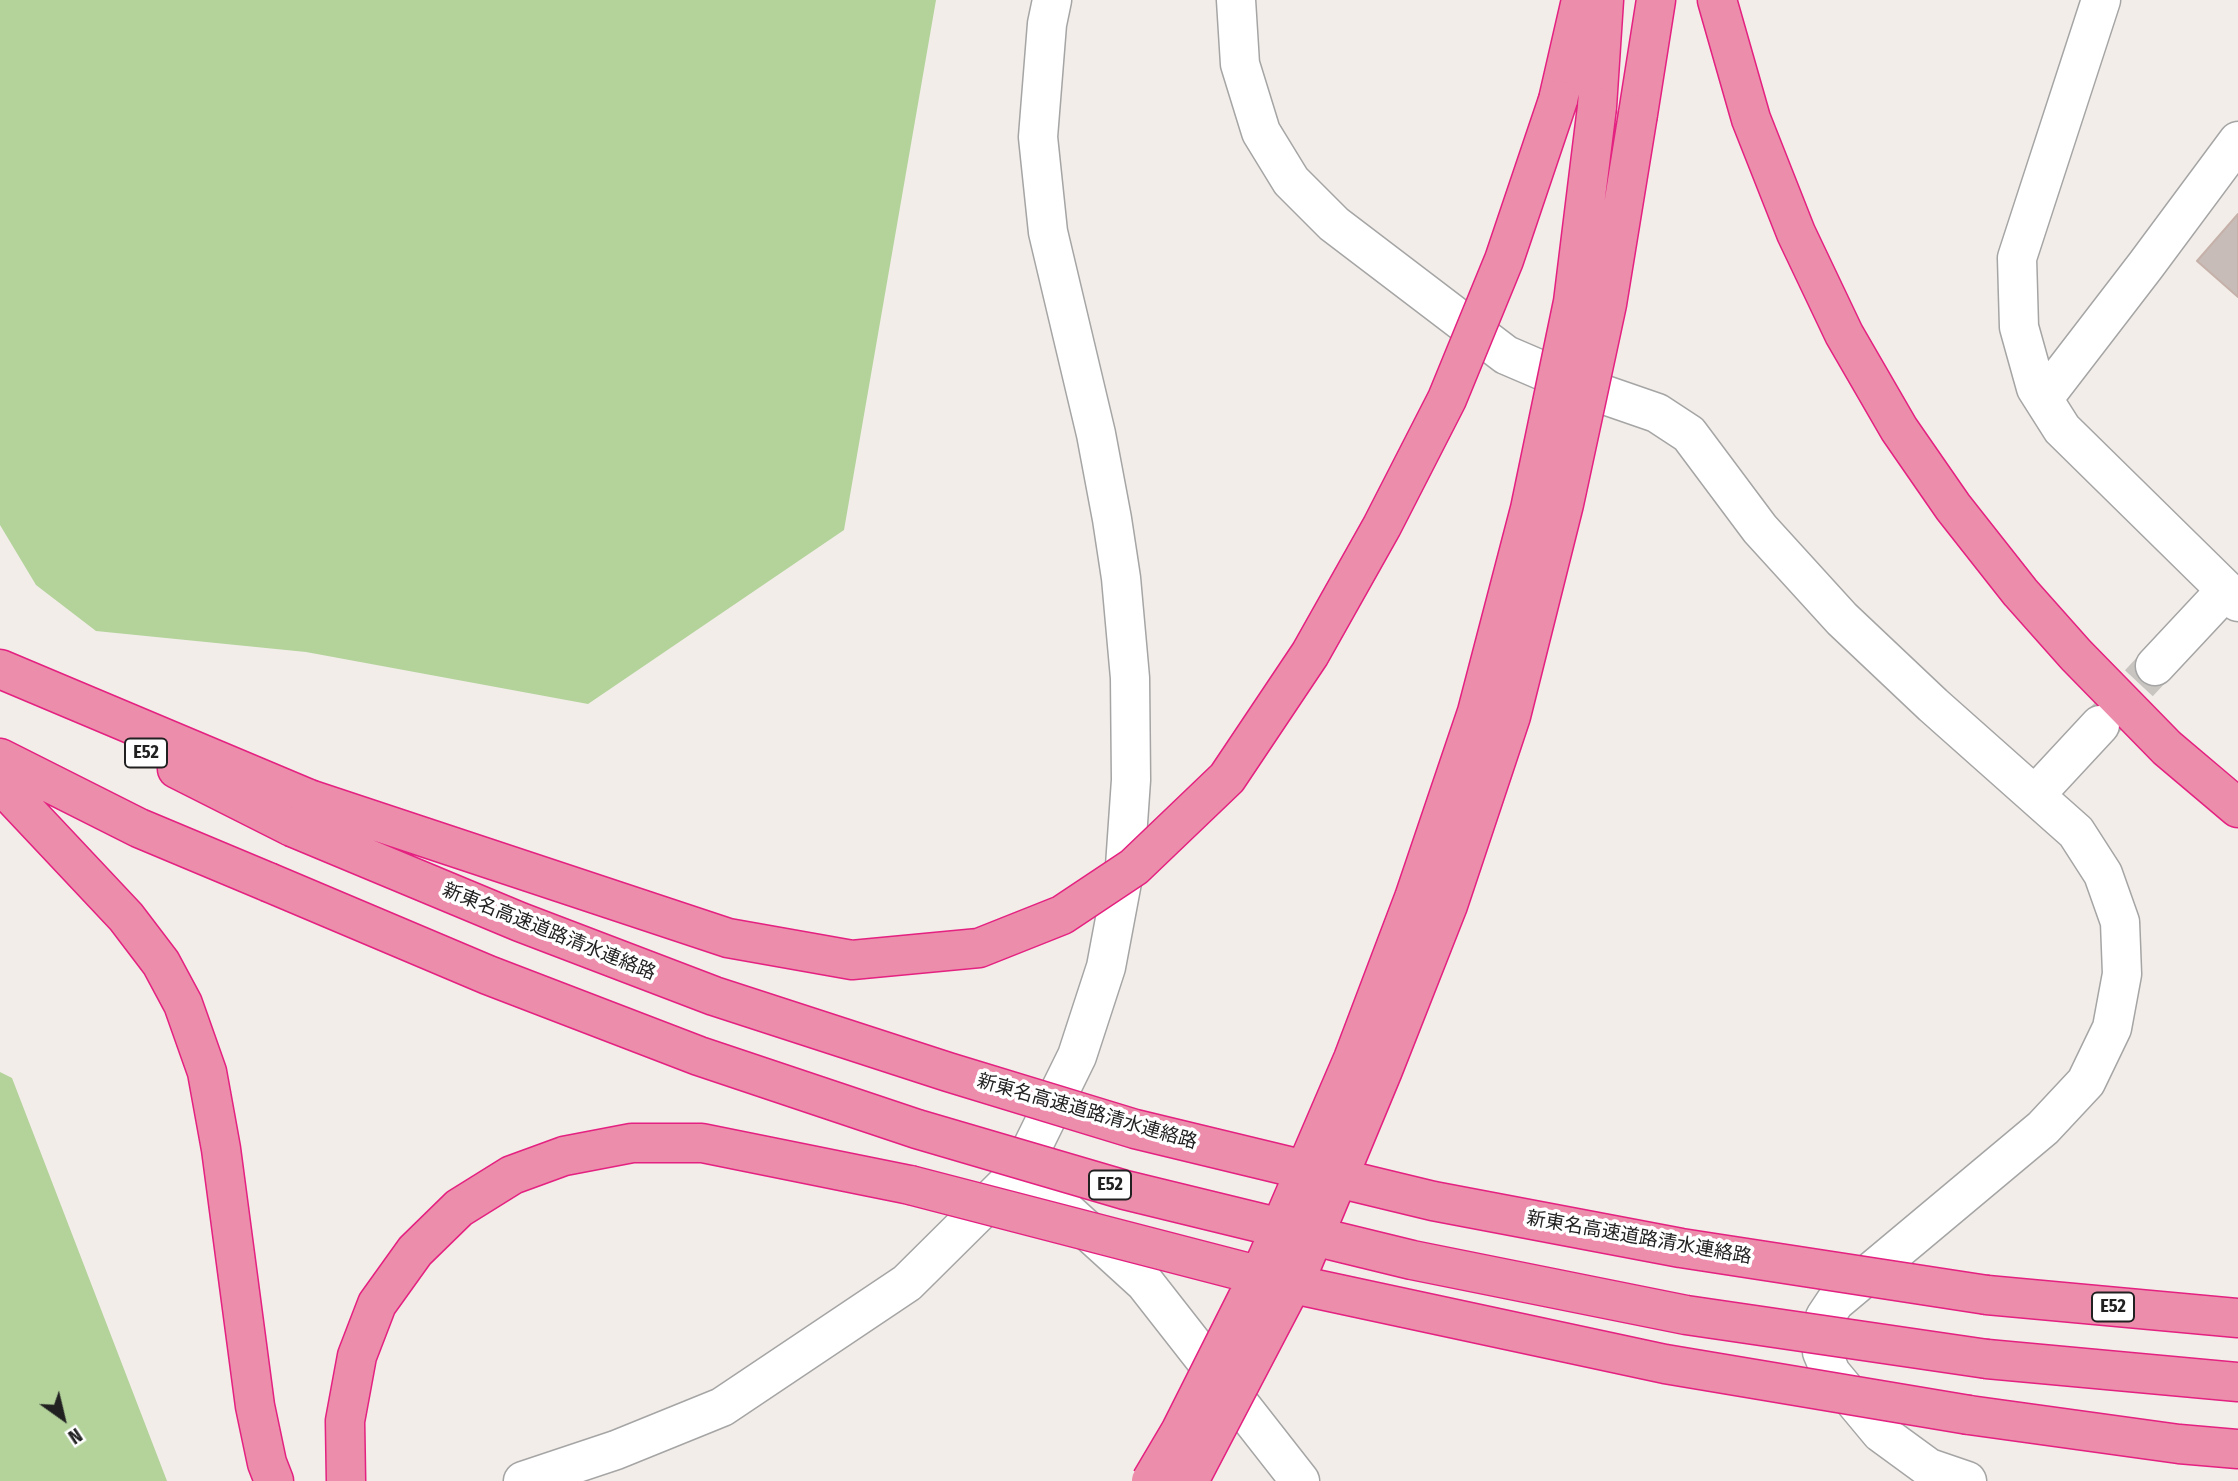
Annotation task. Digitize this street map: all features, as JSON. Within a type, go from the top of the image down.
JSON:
[{"type":"highway","points":[[0,669],[301,813],[728,938],[852,960],[979,948],[1062,915],[1134,867],[1227,778],[1310,654],[1382,526],[1447,399],[1504,260],[1558,100],[1581,0]]},
{"type":"highway","points":[[1151,1481],[1180,1432],[1267,1259],[1348,1072],[1415,898],[1477,712],[1530,509],[1573,302],[1597,107],[1604,0]]},
{"type":"highway","points":[[1189,1481],[1301,1267],[1448,905],[1507,729],[1564,503],[1606,304],[1656,0]]},
{"type":"highway","points":[[1717,0],[1751,119],[1796,233],[1844,334],[1899,429],[1953,507],[2020,592],[2076,655],[2168,748],[2238,808]]},
{"type":"highway","name":"新東名高速道路清水連絡路","points":[[0,680],[301,813],[520,922],[714,996],[1135,1129],[1433,1201],[1681,1248],[1987,1295],[2238,1318]]},
{"type":"highway","name":"E52","points":[[0,758],[139,828],[488,975],[699,1056],[917,1129],[1125,1190],[1412,1260],[1686,1315],[1987,1359],[2238,1382]]},
{"type":"highway","points":[[0,783],[126,917],[160,963],[183,1004],[207,1072],[221,1149],[254,1406],[267,1463],[274,1481]]},
{"type":"highway","points":[[346,1481],[345,1420],[357,1356],[377,1304],[415,1251],[458,1208],[512,1175],[564,1156],[632,1143],[702,1143],[910,1185],[1301,1286],[1665,1364],[1969,1415],[2179,1444],[2238,1449]]},
{"type":"street","points":[[523,1481],[616,1450],[722,1408],[906,1283],[1021,1170],[1077,1056],[1106,967],[1125,866],[1131,780],[1130,678],[1121,578],[1096,434],[1048,232],[1038,137],[1047,24],[1052,0]]},
{"type":"street","points":[[1236,0],[1240,64],[1261,132],[1292,181],[1334,224],[1506,355],[1576,386],[1657,413],[1689,434],[1760,529],[1842,619],[1933,705],[2076,832],[2103,874],[2120,922],[2122,974],[2112,1028],[2086,1082],[2043,1128],[1835,1302],[1825,1317],[1822,1352],[1830,1373],[1881,1433],[1928,1468],[1967,1481]]},
{"type":"street","points":[[2101,0],[2017,258],[2019,327],[2036,388],[2062,429],[2232,596],[2155,666]]},
{"type":"street","points":[[2043,399],[2238,141]]},
{"type":"street","points":[[2035,795],[2100,725]]},
{"type":"street","points":[[1021,1170],[1145,1283],[1300,1481]]},
{"type":"green space","points":[[0,0],[936,0],[844,530],[588,704],[306,652],[96,631],[36,585],[0,525]]},
{"type":"green space","points":[[0,1072],[12,1078],[167,1481],[0,1481]]},
{"type":"building","points":[[2238,214],[2238,297],[2197,261]]},
{"type":"tunnel","points":[[2100,725],[2155,666]]}]
